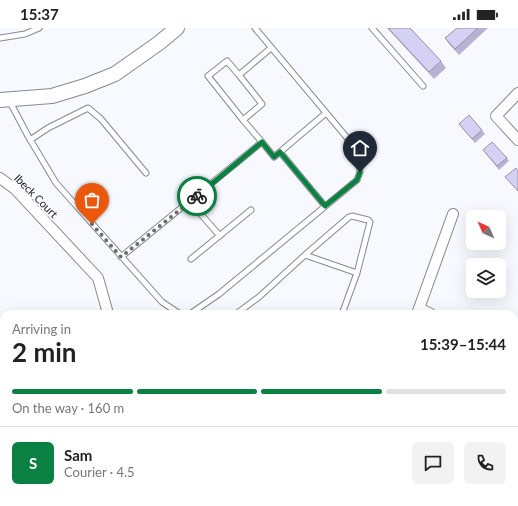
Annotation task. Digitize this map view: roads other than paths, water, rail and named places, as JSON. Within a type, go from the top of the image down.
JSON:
[{"type":"street","points":[[5,100],[52,96],[85,86],[115,74],[177,28]]},
{"type":"street","points":[[518,93],[496,116],[518,140]]},
{"type":"street","name":"Ibeck Court","points":[[0,178],[15,189],[98,278],[107,310]]},
{"type":"street","points":[[418,310],[453,214]]},
{"type":"lane","points":[[0,38],[25,34],[39,28]]},
{"type":"lane","points":[[196,310],[219,294],[357,180],[360,172],[359,152],[255,28]]},
{"type":"lane","points":[[372,28],[423,86]]},
{"type":"lane","points":[[239,75],[271,48]]},
{"type":"lane","points":[[243,120],[262,104],[227,61],[208,76],[243,120],[274,157],[326,112]]},
{"type":"lane","points":[[5,100],[56,183],[162,302],[174,310]]},
{"type":"lane","points":[[30,140],[48,128],[88,108],[101,119],[146,173]]},
{"type":"lane","points":[[121,257],[262,142]]},
{"type":"lane","points":[[280,152],[325,206]]},
{"type":"lane","points":[[190,202],[220,236]]},
{"type":"lane","points":[[191,259],[251,210]]},
{"type":"lane","points":[[241,310],[352,216],[368,220],[370,222],[356,273],[343,310]]},
{"type":"lane","points":[[306,255],[356,273]]}]
